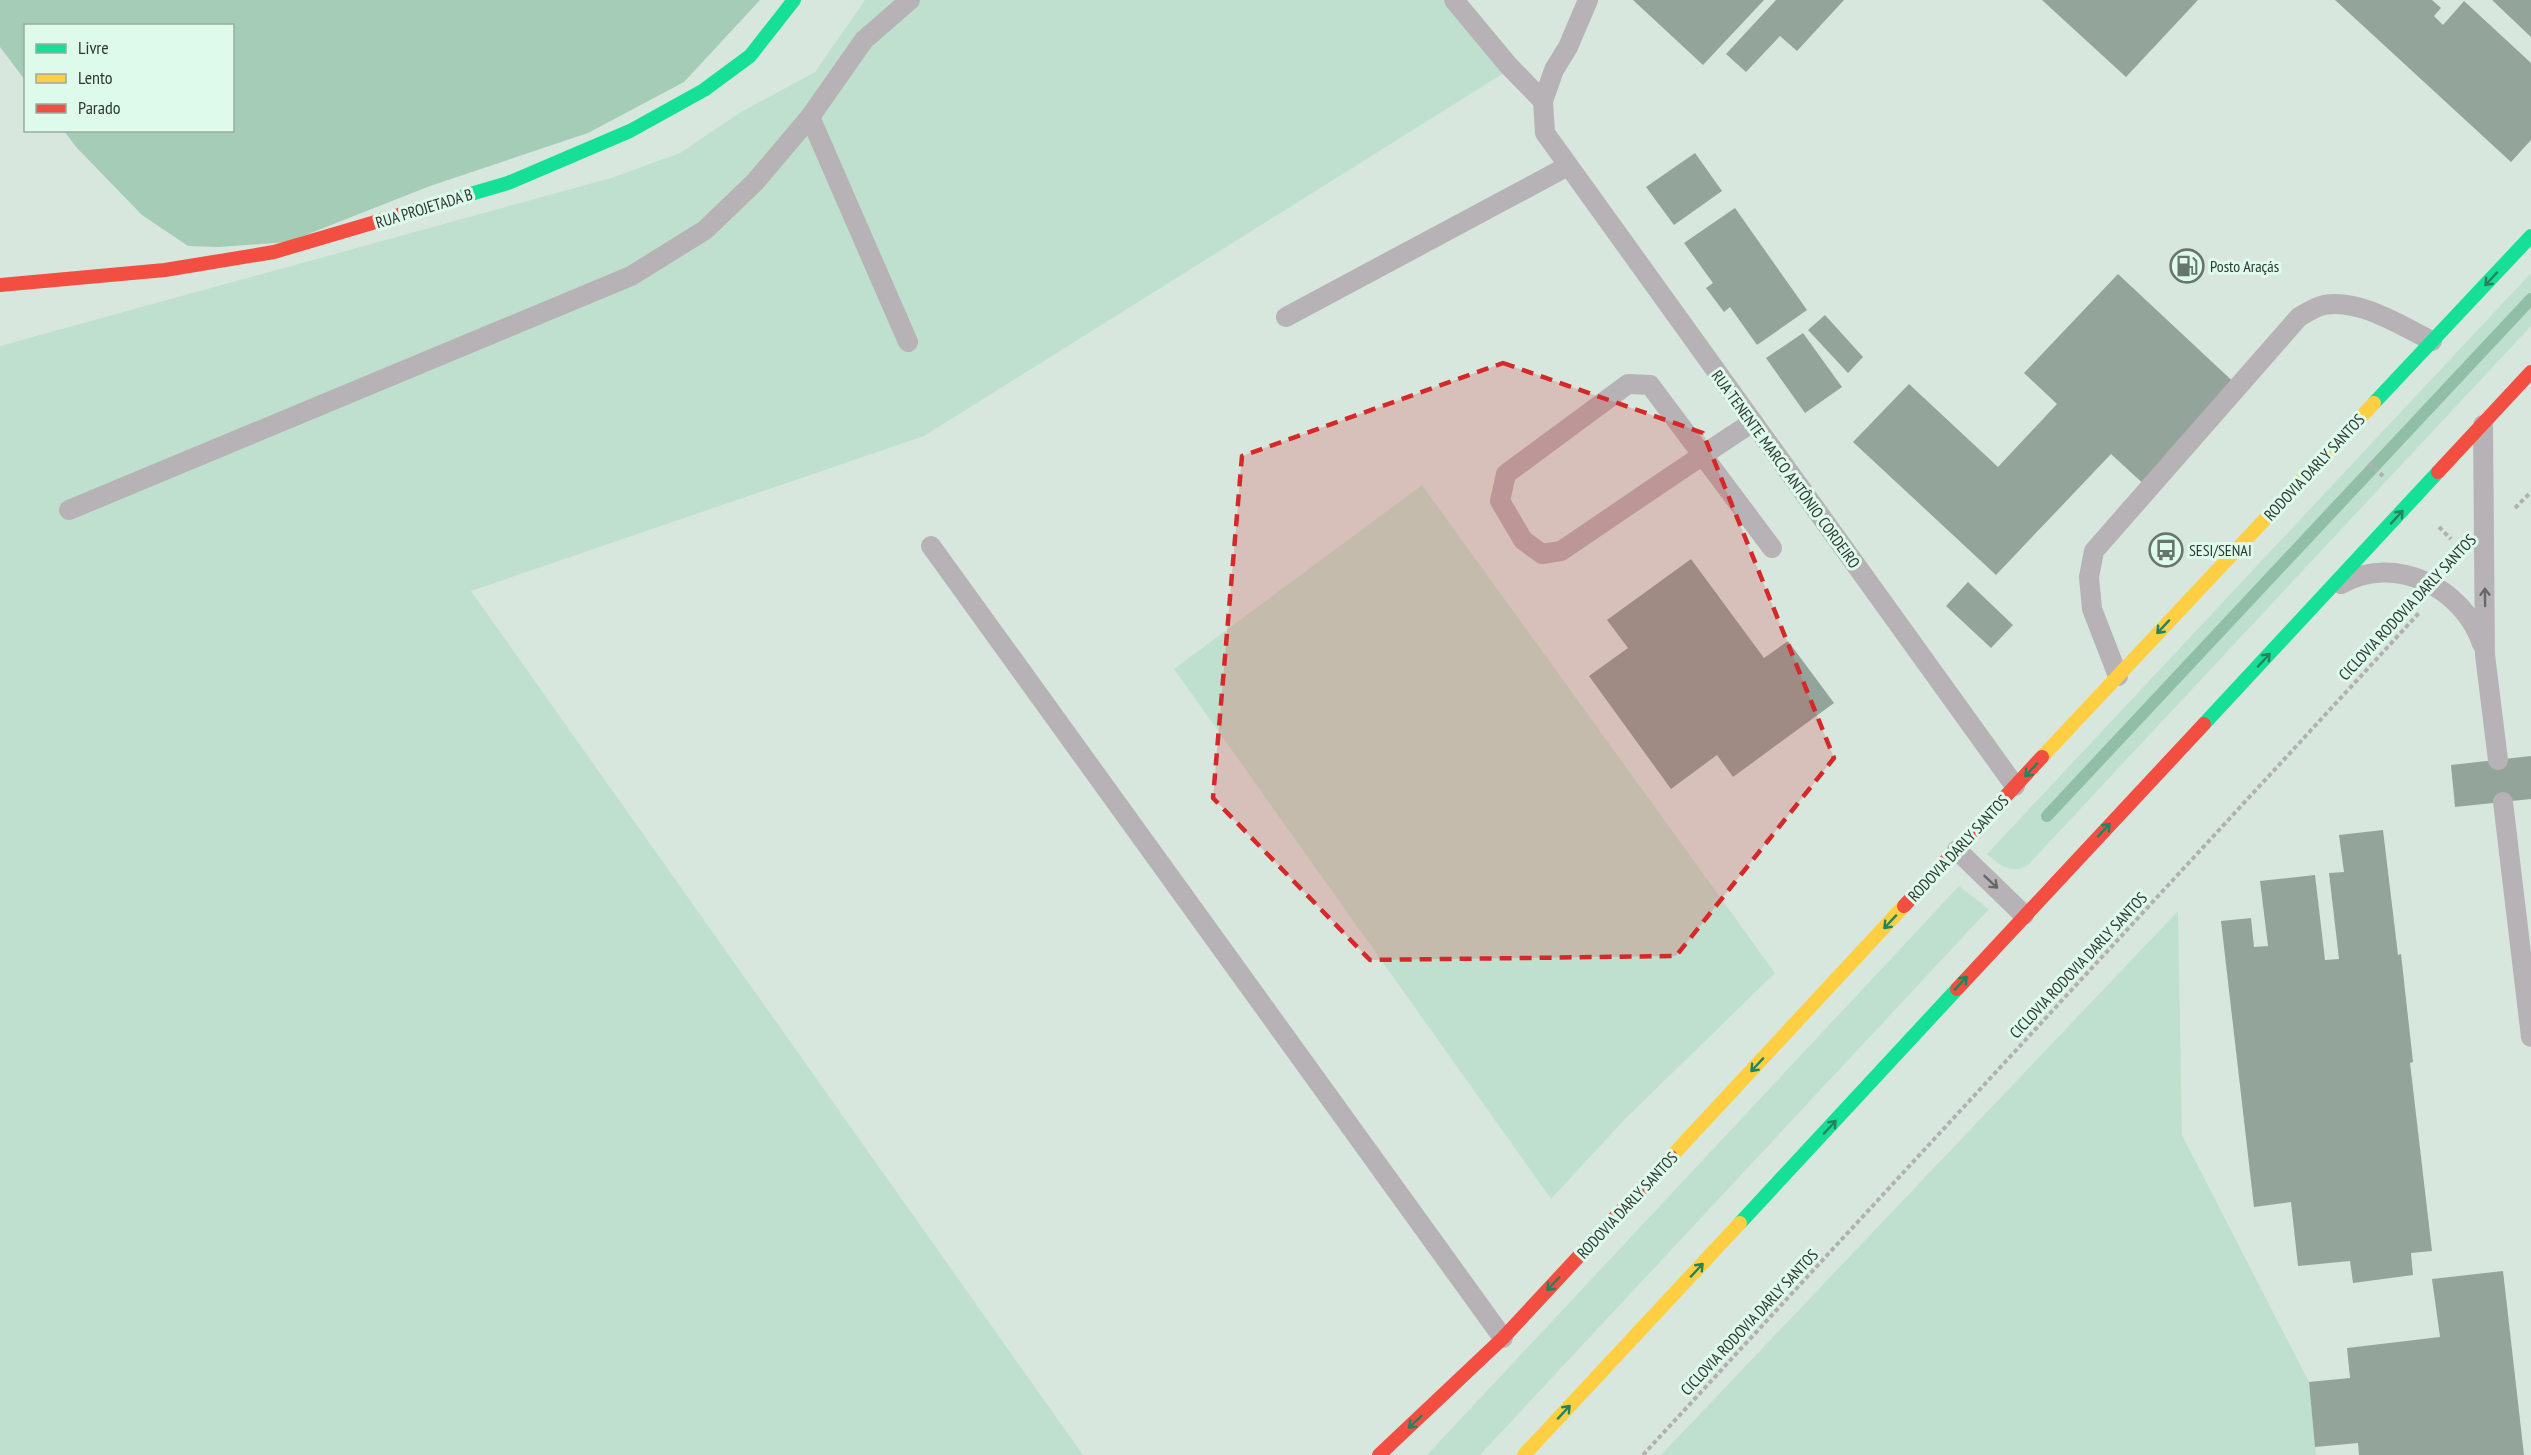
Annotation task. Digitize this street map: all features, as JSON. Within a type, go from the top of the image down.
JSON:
[{"type":"main road","name":"RUA PROJETADA B","points":[[0,285],[165,270],[274,252],[508,183],[630,131],[704,90],[750,56],[794,0]]},
{"type":"main road","name":"RODOVIA DARLY SANTOS","points":[[1379,1455],[1503,1338],[2015,786],[2531,236]]},
{"type":"main road","points":[[1524,1455],[2531,372]]},
{"type":"lane","points":[[69,510],[631,276],[705,230],[754,182],[810,117],[864,40],[910,0]]},
{"type":"lane","points":[[1454,0],[1508,65],[1543,101],[1554,70],[1568,47],[1588,0]]},
{"type":"lane","name":"RUA TENENTE MARCO ANTÔNIO CORDEIRO","points":[[1543,101],[1542,114],[1545,133],[2015,786]]},
{"type":"lane","points":[[810,117],[908,342]]},
{"type":"lane","points":[[1286,317],[1563,158]]},
{"type":"lane","points":[[2118,676],[2092,609],[2089,577],[2094,550],[2299,317],[2323,305],[2360,308],[2369,310],[2432,341]]},
{"type":"lane","points":[[1753,423],[1704,455],[1561,551],[1542,554],[1523,540],[1500,501],[1506,474],[1628,384],[1650,385],[1704,455],[1772,548]]},
{"type":"lane","points":[[2482,424],[2485,655],[2498,759]]},
{"type":"lane","points":[[931,546],[1503,1338]]},
{"type":"lane","points":[[2327,593],[2345,582],[2365,575],[2386,573],[2407,575],[2430,582],[2450,595],[2466,612],[2478,632],[2485,655]]},
{"type":"lane","points":[[2503,802],[2531,1037]]},
{"type":"lane","points":[[1957,850],[2024,915]]},
{"type":"path","points":[[2367,461],[2387,480]]},
{"type":"path","name":"CICLOVIA RODOVIA DARLY SANTOS","points":[[2484,542],[2531,492]]},
{"type":"path","name":"CICLOVIA RODOVIA DARLY SANTOS","points":[[1643,1455],[2440,589]]},
{"type":"highlighted area","points":[[1503,363],[1703,433],[1834,758],[1676,956],[1370,960],[1213,798],[1242,456]]},
{"type":"green space","points":[[0,0],[760,0],[684,82],[588,133],[430,186],[288,242],[219,247],[188,246],[142,215],[77,148],[65,132],[234,132],[234,24],[24,24],[24,79],[0,47]]},
{"type":"green space","points":[[865,0],[1461,0],[1520,63],[924,436],[471,591],[1083,1455],[0,1455],[0,346],[611,178],[680,153],[741,112],[815,72]]},
{"type":"green space","points":[[2531,273],[2531,326],[2028,865],[2011,869],[2001,865],[1987,854]]},
{"type":"green space","points":[[1422,485],[1775,973],[1625,1119],[1551,1199],[1174,669]]},
{"type":"green space","points":[[1959,886],[1989,909],[1480,1455],[1427,1455]]},
{"type":"green space","points":[[2178,911],[2182,1135],[2309,1382],[2316,1455],[1661,1455]]},
{"type":"building","points":[[1633,0],[1764,0],[1703,65]]},
{"type":"building","points":[[1776,0],[1844,0],[1797,51],[1780,36],[1746,72],[1726,54]]},
{"type":"building","points":[[2042,0],[2198,0],[2126,77]]},
{"type":"building","points":[[2335,0],[2432,0],[2441,8],[2434,16],[2443,25],[2464,1],[2531,63],[2531,140],[2511,162]]},
{"type":"building","points":[[2492,0],[2531,0],[2531,37]]},
{"type":"building","points":[[1695,153],[1722,191],[1674,225],[1646,187]]},
{"type":"building","points":[[1735,208],[1807,310],[1757,345],[1730,307],[1724,312],[1706,288],[1713,283],[1684,243]]},
{"type":"building","points":[[2118,274],[2241,389],[2148,488],[2111,454],[1996,575],[1853,442],[1909,384],[1998,467],[2057,404],[2024,373]]},
{"type":"building","points":[[1825,315],[1863,357],[1848,373],[1808,330]]},
{"type":"building","points":[[1803,333],[1842,387],[1805,413],[1766,358]]},
{"type":"building","points":[[1691,559],[1764,658],[1788,641],[1834,703],[1733,777],[1717,755],[1671,789],[1589,676],[1628,648],[1607,620]]},
{"type":"building","points":[[1968,582],[2013,625],[1991,648],[1946,606]]},
{"type":"building","points":[[2531,756],[2531,799],[2455,807],[2451,765]]},
{"type":"building","points":[[2383,830],[2398,955],[2401,954],[2413,1062],[2410,1063],[2432,1251],[2411,1253],[2413,1275],[2353,1283],[2350,1261],[2298,1266],[2291,1202],[2254,1207],[2221,921],[2251,918],[2254,947],[2268,946],[2260,881],[2315,875],[2325,960],[2339,959],[2329,873],[2344,872],[2339,835]]},
{"type":"building","points":[[2503,1271],[2524,1455],[2359,1455],[2358,1443],[2315,1447],[2309,1382],[2350,1378],[2347,1348],[2440,1337],[2432,1279]]},
{"type":"waterway","points":[[2047,816],[2531,299]]},
{"type":"traffic: fast","points":[[406,213],[508,183],[630,131],[704,90],[750,56],[794,0]]},
{"type":"traffic: fast","points":[[2374,403],[2531,236]]},
{"type":"traffic: fast","points":[[2204,724],[2438,472]]},
{"type":"traffic: fast","points":[[1740,1223],[1957,989]]},
{"type":"traffic: slow","points":[[2042,757],[2374,403]]},
{"type":"traffic: slow","points":[[1671,1157],[1904,906]]},
{"type":"traffic: slow","points":[[1524,1455],[1740,1223]]},
{"type":"traffic: jam","points":[[0,285],[165,270],[274,252],[406,213]]},
{"type":"traffic: jam","points":[[2438,472],[2531,372]]},
{"type":"traffic: jam","points":[[1957,989],[2204,724]]},
{"type":"traffic: jam","points":[[1904,906],[2042,757]]},
{"type":"traffic: jam","points":[[1379,1455],[1503,1338],[1671,1157]]},
{"type":"place","name":"Posto Araçás","points":[[2187,266]]},
{"type":"place","name":"SESI/SENAI","points":[[2166,550]]}]
